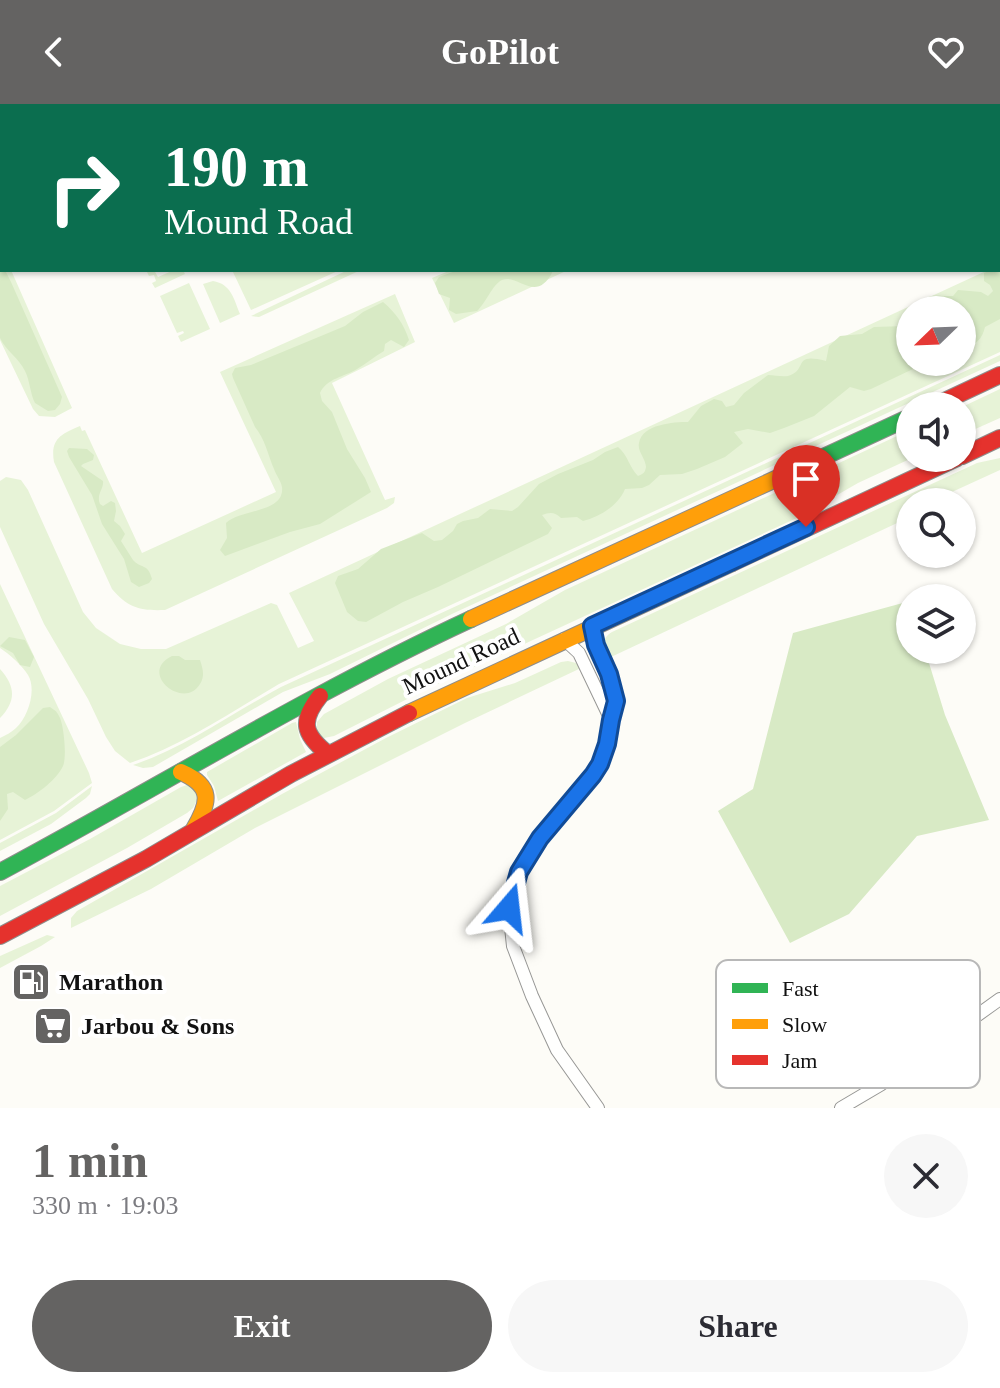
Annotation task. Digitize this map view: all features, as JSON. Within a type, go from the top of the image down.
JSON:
[{"type":"main road","points":[[964,392],[1000,375]]},
{"type":"main road","name":"Mound Road","points":[[0,872],[324,692],[434,636],[896,423]]},
{"type":"main road","name":"Mound Road","points":[[976,449],[1000,438]]},
{"type":"main road","name":"Mound Road","points":[[0,936],[103,883],[328,754],[413,710],[926,472]]},
{"type":"main road","points":[[324,692],[309,711],[306,727],[311,741],[328,754]]},
{"type":"main road","points":[[181,772],[197,779],[206,792],[205,807],[190,833]]},
{"type":"street","points":[[592,626],[616,701],[607,744],[600,764],[540,838],[519,872],[509,908],[513,946],[532,996],[557,1050],[598,1108]]},
{"type":"street","points":[[564,639],[579,653],[611,720]]},
{"type":"street","points":[[980,1013],[1000,999]]},
{"type":"street","points":[[841,1108],[875,1088]]},
{"type":"green space","points":[[0,272],[12,272],[72,408],[55,417],[39,416],[0,340]]},
{"type":"green space","points":[[0,272],[6,272],[62,397],[55,410],[48,411],[35,403],[25,371],[0,338]]},
{"type":"green space","points":[[147,272],[155,272],[158,277],[169,272],[185,274],[155,288],[152,283],[156,281],[154,275],[149,276]]},
{"type":"green space","points":[[233,272],[336,272],[251,310]]},
{"type":"green space","points":[[344,272],[357,272],[259,317],[251,316]]},
{"type":"green space","points":[[446,272],[564,272],[454,323],[432,278]]},
{"type":"green space","points":[[453,272],[552,272],[547,281],[534,287],[514,280],[502,280],[477,311],[456,314],[449,310],[450,298],[439,294],[435,283],[439,277]]},
{"type":"green space","points":[[984,272],[1000,272],[1000,352],[976,363],[976,296],[932,296]]},
{"type":"green space","points":[[1000,272],[1000,319],[985,327],[976,342],[976,296],[953,296],[958,290],[981,292],[988,296],[993,291],[984,281],[984,273]]},
{"type":"green space","points":[[213,281],[228,289],[240,314],[220,323],[203,284]]},
{"type":"green space","points":[[189,283],[210,329],[181,342],[178,336],[184,333],[177,333],[160,296]]},
{"type":"green space","points":[[395,294],[415,342],[332,383],[385,500],[395,497],[394,503],[165,610],[136,607],[118,595],[112,589],[54,462],[58,438],[80,426],[82,431],[85,430],[142,553],[276,492],[220,372]]},
{"type":"green space","points":[[383,302],[399,319],[409,340],[404,347],[391,340],[385,344],[384,351],[331,381],[320,393],[371,492],[320,524],[225,556],[220,550],[227,538],[226,523],[276,502],[282,487],[233,378],[235,368],[251,365],[345,326]]},
{"type":"green space","points":[[896,313],[896,376],[948,376],[913,392],[896,392],[896,400],[279,684],[188,737],[130,763],[115,751],[106,737],[88,699],[44,624],[0,527],[0,481],[6,477],[21,480],[83,612],[96,628],[120,644],[141,649],[166,649],[271,603],[277,605],[298,648],[314,641],[289,593]]},
{"type":"green space","points":[[896,326],[898,376],[864,391],[850,387],[814,416],[770,433],[748,429],[734,432],[743,443],[725,457],[682,474],[660,475],[642,488],[625,489],[613,506],[589,519],[561,518],[552,513],[542,515],[552,528],[548,534],[366,622],[358,621],[347,612],[335,583],[338,576],[358,569],[381,549],[422,533],[434,541],[442,540],[457,524],[478,518],[490,509],[512,511],[539,484],[618,447],[638,476],[646,467],[639,443],[641,437],[652,428],[688,422],[701,406],[714,399],[722,401],[726,407],[734,405],[768,375],[788,376],[808,359],[826,361],[829,346],[840,336],[862,334],[874,327]]},
{"type":"green space","points":[[1000,355],[1000,361],[976,372],[976,366]]},
{"type":"green space","points":[[955,376],[968,376],[933,392],[920,392]]},
{"type":"green space","points":[[1000,389],[1000,418],[976,429],[976,400]]},
{"type":"green space","points":[[896,403],[896,409],[454,613],[330,674],[283,692],[153,767],[133,765],[190,739],[281,687]]},
{"type":"green space","points":[[896,436],[896,465],[799,517],[431,687],[334,736],[324,738],[317,734],[317,722],[324,714],[388,679],[506,624],[565,590]]},
{"type":"green space","points":[[69,448],[87,449],[94,455],[93,460],[81,466],[103,481],[100,504],[115,503],[114,521],[125,534],[121,541],[133,560],[148,571],[152,579],[149,583],[139,587],[131,582],[124,559],[102,524],[92,495],[69,457]]},
{"type":"green space","points":[[1000,458],[1000,470],[961,488],[923,488],[958,472],[976,472],[977,463]]},
{"type":"green space","points":[[896,501],[896,524],[611,657],[607,656],[604,642],[612,632]]},
{"type":"green space","points":[[0,584],[92,783],[54,811],[0,840],[0,738],[14,729],[24,717],[32,688],[25,671],[0,648]]},
{"type":"green space","points":[[896,605],[896,664],[929,664],[945,715],[989,820],[917,836],[849,914],[790,943],[718,811],[753,789],[793,633]]},
{"type":"green space","points":[[9,637],[25,640],[34,657],[30,667],[20,665],[13,653],[0,646]]},
{"type":"green space","points":[[172,656],[200,660],[203,678],[193,691],[175,691],[161,679],[159,671],[162,663]]},
{"type":"green space","points":[[568,661],[581,668],[255,828],[151,889],[71,928],[71,918],[77,911],[386,738],[467,698],[515,683]]},
{"type":"green space","points":[[0,669],[9,682],[12,694],[9,706],[0,718]]},
{"type":"green space","points":[[50,707],[58,714],[62,726],[65,749],[63,766],[47,786],[25,800],[13,792],[7,794],[8,809],[0,821],[0,747],[43,708]]},
{"type":"green space","points":[[296,722],[306,752],[218,801],[207,772]]},
{"type":"green space","points":[[187,785],[195,789],[198,798],[187,813],[0,916],[0,886]]},
{"type":"green space","points":[[92,786],[86,798],[51,824],[0,851],[0,843],[56,813]]},
{"type":"green space","points":[[47,935],[55,937],[0,968],[0,956]]},
{"type":"traffic: fast","points":[[817,460],[896,423]]},
{"type":"traffic: fast","points":[[0,872],[351,678],[471,619]]},
{"type":"traffic: slow","points":[[471,619],[817,460]]},
{"type":"traffic: slow","points":[[409,713],[732,563]]},
{"type":"traffic: slow","points":[[181,772],[199,783],[206,796],[194,829]]},
{"type":"traffic: jam","points":[[964,392],[1000,375]]},
{"type":"traffic: jam","points":[[976,449],[1000,438]]},
{"type":"traffic: jam","points":[[732,563],[927,472]]},
{"type":"traffic: jam","points":[[320,696],[309,713],[307,727],[313,740],[328,754]]},
{"type":"traffic: jam","points":[[0,936],[146,859],[291,774],[409,713]]},
{"type":"place","name":"Marathon","points":[[31,982]]},
{"type":"place","name":"Jarbou & Sons","points":[[53,1026]]},
{"type":"route","points":[[509,908],[519,872],[540,838],[593,775],[607,744],[616,701],[592,626],[806,527]]}]
